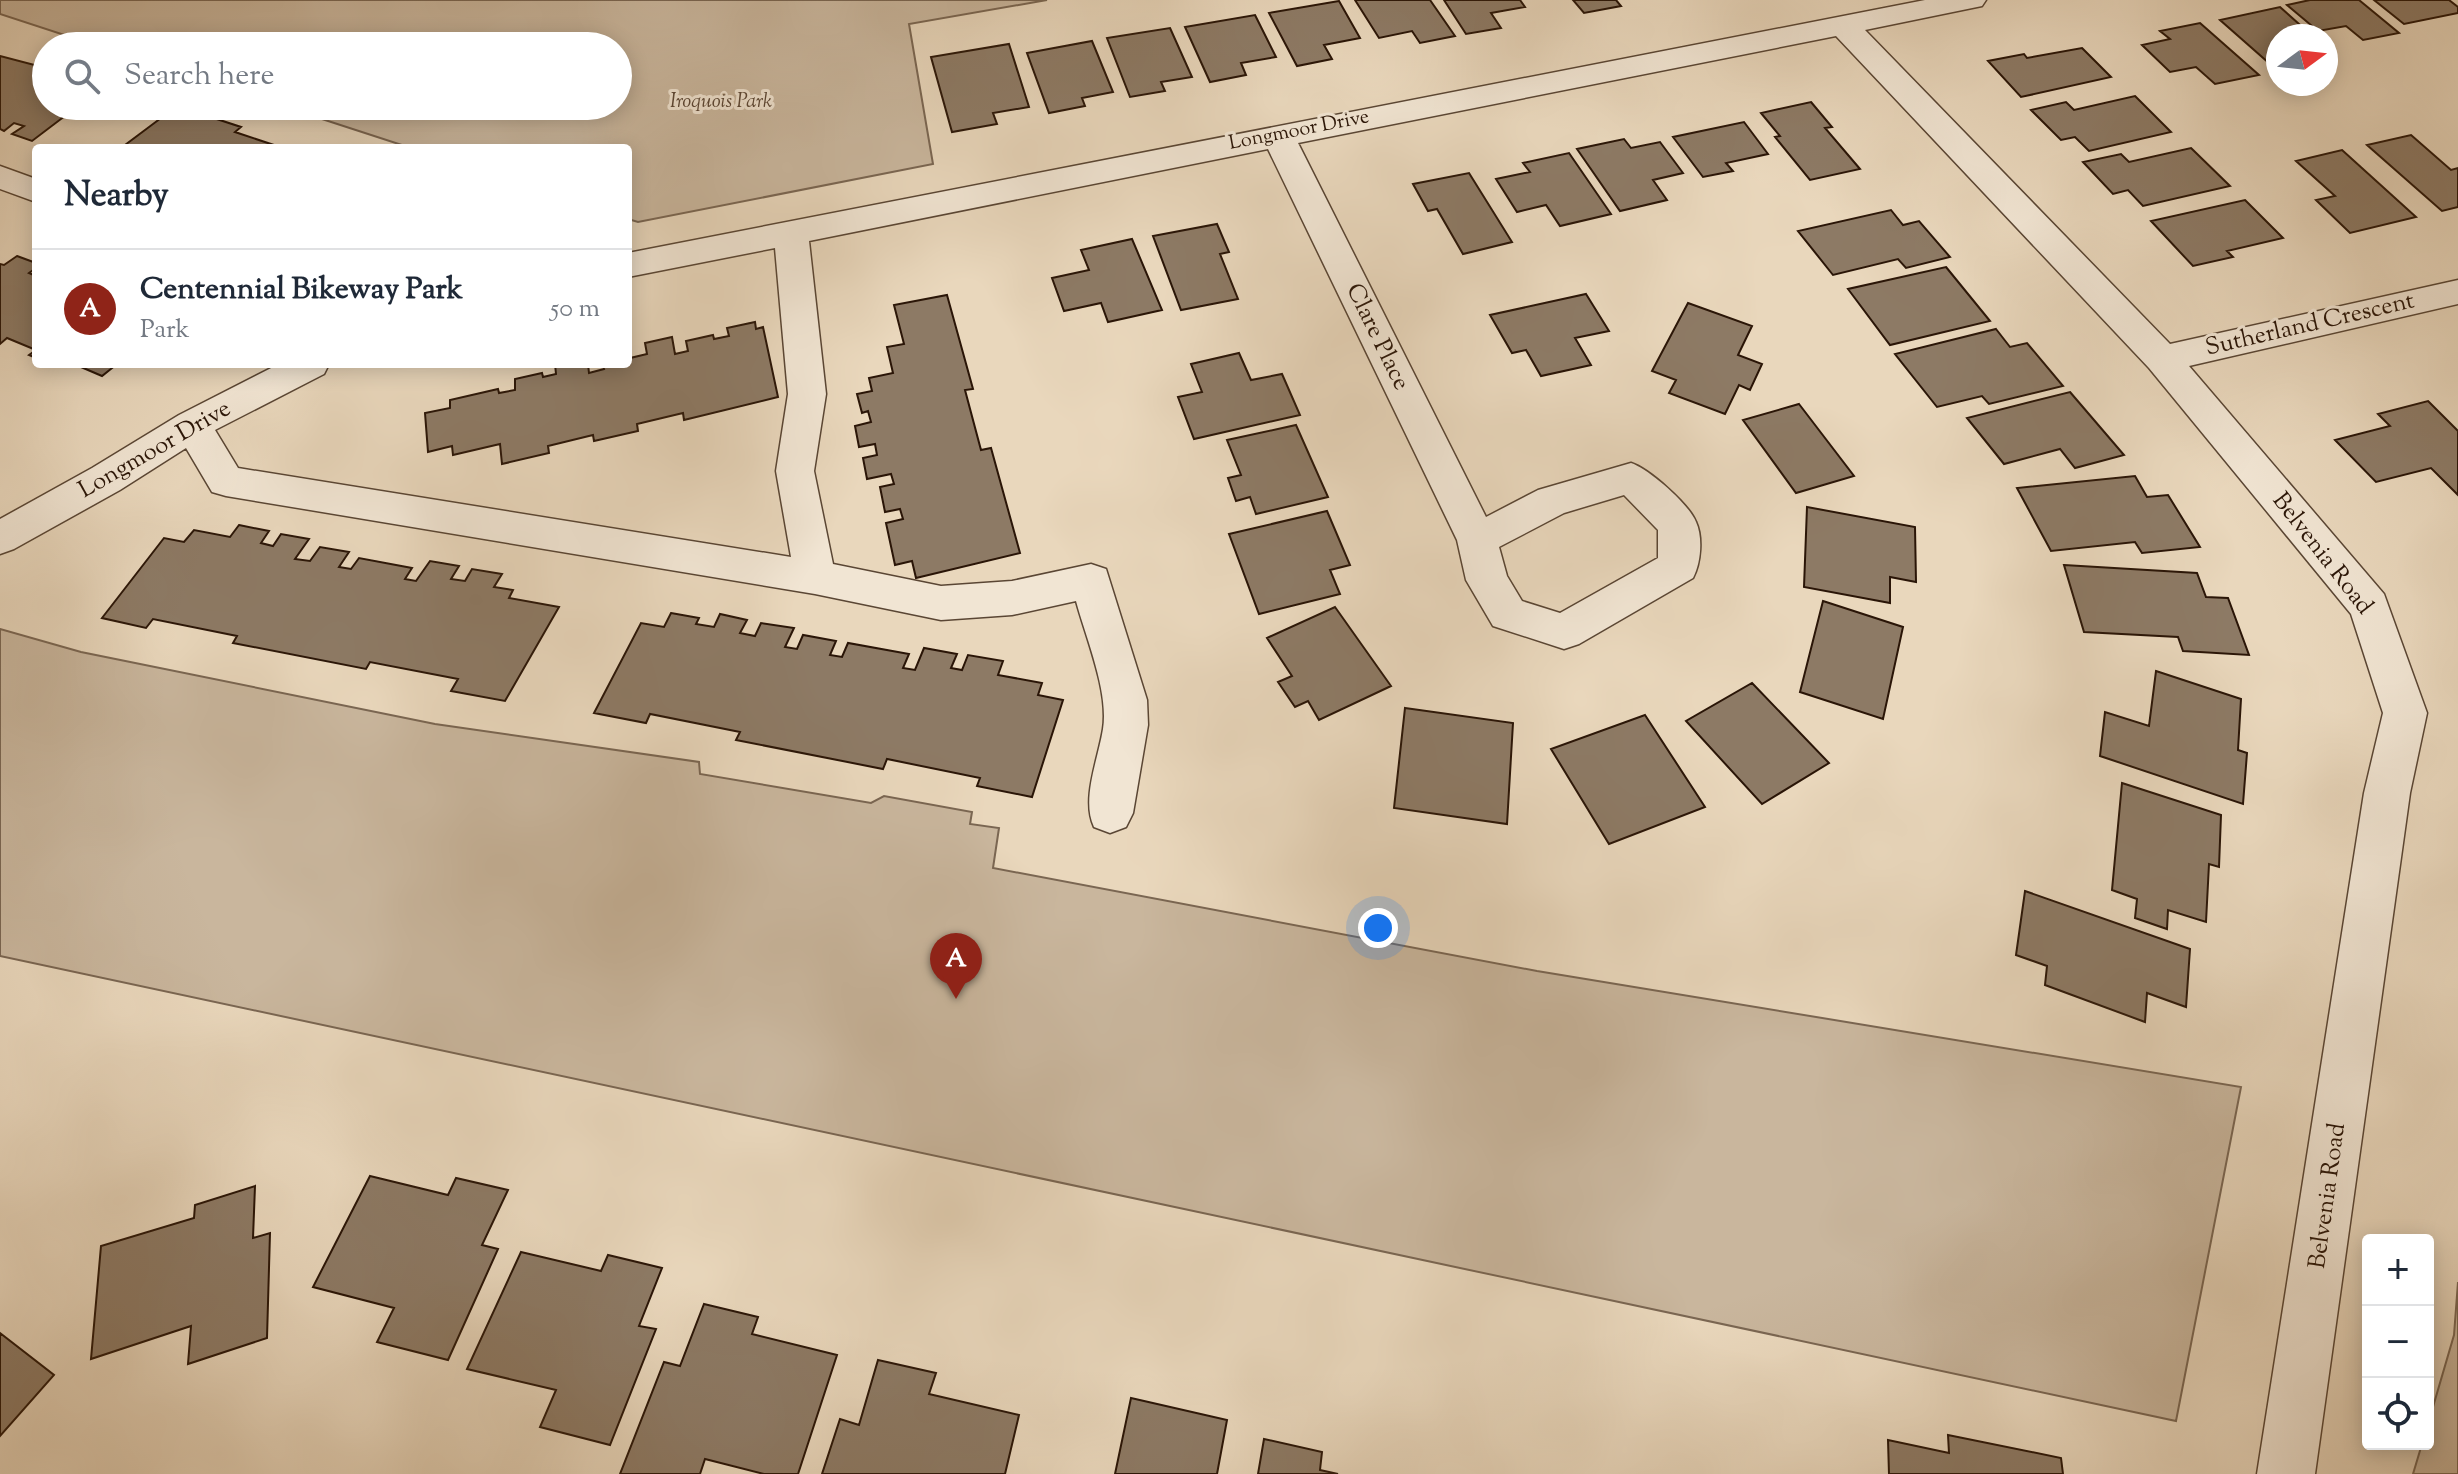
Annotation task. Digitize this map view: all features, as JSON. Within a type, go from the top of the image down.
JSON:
[{"type":"street","name":"Longmoor Drive","points":[[632,264],[1971,0]]},
{"type":"street","name":"Belvenia Road","points":[[1844,26],[2162,359],[2369,606],[2405,713],[2387,793],[2286,1474]]},
{"type":"street","name":"Clare Place","points":[[1277,135],[1477,540],[1487,580],[1508,614],[1564,632],[1679,566],[1678,525],[1631,478],[1552,501],[1477,540]]},
{"type":"street","points":[[0,177],[32,189]]},
{"type":"street","points":[[791,232],[807,394],[795,471],[815,577]]},
{"type":"street","name":"Sutherland Crescent","points":[[2162,359],[2458,292]]},
{"type":"street","name":"Longmoor Drive","points":[[0,538],[106,479],[192,425],[303,368]]},
{"type":"street","points":[[192,425],[226,481],[815,577],[941,603],[1012,598],[1091,581],[1125,700],[1126,725],[1110,813]]},
{"type":"green space","name":"Iroquois Park","points":[[0,0],[1047,0],[909,24],[933,164],[638,222],[632,220],[632,144],[399,144],[325,120],[632,120],[632,32],[55,32],[0,14]]},
{"type":"green space","points":[[0,629],[81,652],[435,724],[699,762],[700,774],[871,803],[884,796],[972,812],[970,824],[999,828],[993,868],[1537,971],[2241,1087],[2176,1421],[0,956]]},
{"type":"green space","points":[[2458,1282],[2458,1474],[2413,1474],[2420,1450],[2434,1450],[2434,1403],[2454,1335]]},
{"type":"building","points":[[1355,0],[1430,0],[1455,36],[1420,43],[1412,31],[1379,38]]},
{"type":"building","points":[[1444,0],[1520,0],[1525,7],[1491,13],[1501,28],[1466,34]]},
{"type":"building","points":[[1573,0],[1616,0],[1621,6],[1584,13]]},
{"type":"building","points":[[2310,0],[2359,0],[2399,33],[2363,40],[2346,26],[2310,24],[2287,5]]},
{"type":"building","points":[[2374,0],[2449,0],[2458,7],[2458,13],[2404,24]]},
{"type":"building","points":[[1339,1],[1360,38],[1324,45],[1332,59],[1297,66],[1269,13]]},
{"type":"building","points":[[2280,7],[2299,24],[2266,24],[2266,60],[2220,20]]},
{"type":"building","points":[[1255,15],[1276,57],[1241,63],[1246,75],[1210,82],[1185,27]]},
{"type":"building","points":[[2200,23],[2259,75],[2215,84],[2196,67],[2170,72],[2142,45],[2170,39],[2160,31]]},
{"type":"building","points":[[1170,28],[1192,77],[1161,82],[1165,91],[1130,97],[1107,38]]},
{"type":"building","points":[[1092,41],[1113,92],[1082,98],[1085,106],[1049,113],[1027,53]]},
{"type":"building","points":[[1009,44],[1029,107],[993,113],[997,124],[952,132],[931,57]]},
{"type":"building","points":[[2082,48],[2111,77],[2021,97],[1988,61],[2024,54],[2027,58]]},
{"type":"building","points":[[0,56],[32,64],[32,120],[60,120],[32,141],[12,134],[24,126],[14,123],[4,131],[0,129]]},
{"type":"building","points":[[2135,96],[2171,132],[2089,151],[2075,137],[2061,140],[2031,110],[2066,102],[2074,110]]},
{"type":"building","points":[[1811,102],[1832,127],[1825,128],[1860,169],[1810,180],[1775,137],[1780,136],[1761,113]]},
{"type":"building","points":[[158,120],[220,120],[241,127],[235,132],[271,144],[126,144]]},
{"type":"building","points":[[1744,122],[1768,154],[1726,163],[1733,171],[1703,177],[1673,137]]},
{"type":"building","points":[[2411,135],[2451,170],[2458,168],[2458,207],[2442,211],[2367,145]]},
{"type":"building","points":[[1624,139],[1631,148],[1660,142],[1683,173],[1653,180],[1667,200],[1620,211],[1577,149]]},
{"type":"building","points":[[2191,148],[2230,186],[2143,206],[2128,190],[2113,194],[2083,162],[2121,154],[2129,162]]},
{"type":"building","points":[[2342,150],[2416,217],[2350,233],[2316,200],[2335,196],[2296,161]]},
{"type":"building","points":[[1569,153],[1611,214],[1560,226],[1546,205],[1517,212],[1496,179],[1530,172],[1523,163]]},
{"type":"building","points":[[1469,173],[1512,242],[1463,254],[1437,209],[1428,211],[1413,184]]},
{"type":"building","points":[[2245,200],[2283,238],[2227,251],[2233,257],[2193,266],[2151,221]]},
{"type":"building","points":[[1891,210],[1903,225],[1919,221],[1950,257],[1906,268],[1898,259],[1833,275],[1798,231]]},
{"type":"building","points":[[1217,224],[1229,252],[1220,254],[1238,299],[1181,310],[1153,236]]},
{"type":"building","points":[[1132,239],[1162,310],[1108,322],[1101,303],[1064,311],[1052,278],[1089,270],[1081,250]]},
{"type":"building","points":[[17,256],[32,262],[29,273],[32,274],[32,348],[7,338],[0,344],[0,264],[4,265]]},
{"type":"building","points":[[1946,267],[1990,321],[1890,345],[1848,289]]},
{"type":"building","points":[[1586,294],[1609,331],[1575,338],[1591,365],[1541,376],[1526,350],[1512,353],[1490,315]]},
{"type":"building","points":[[947,295],[973,389],[965,390],[981,450],[991,448],[1020,553],[916,578],[912,561],[895,565],[886,523],[903,519],[900,509],[885,512],[880,487],[894,484],[891,474],[867,479],[863,458],[877,455],[875,444],[859,447],[855,426],[871,422],[868,411],[862,413],[857,394],[872,391],[869,378],[893,373],[887,347],[904,344],[894,305]]},
{"type":"building","points":[[1688,303],[1752,326],[1738,355],[1762,364],[1750,390],[1739,385],[1725,414],[1669,393],[1676,380],[1652,371]]},
{"type":"building","points":[[755,322],[756,329],[763,327],[778,397],[684,420],[683,413],[637,424],[638,431],[594,441],[593,435],[548,446],[549,453],[502,464],[500,444],[453,455],[452,446],[428,452],[425,413],[450,408],[450,400],[498,389],[499,393],[515,390],[515,379],[542,373],[543,377],[556,374],[555,368],[588,368],[589,373],[604,368],[632,368],[632,358],[647,354],[645,343],[672,337],[675,354],[688,351],[686,341],[713,335],[714,339],[729,336],[727,328]]},
{"type":"building","points":[[1996,329],[2010,347],[2027,343],[2063,386],[1989,404],[1982,396],[1937,407],[1895,354]]},
{"type":"building","points":[[1239,353],[1251,380],[1282,374],[1300,415],[1194,439],[1178,397],[1202,392],[1191,364]]},
{"type":"building","points":[[83,368],[112,368],[102,376]]},
{"type":"building","points":[[2070,392],[2124,455],[2075,468],[2060,449],[2004,464],[1967,418]]},
{"type":"building","points":[[2428,401],[2458,431],[2458,495],[2431,468],[2376,482],[2335,440],[2390,426],[2378,414]]},
{"type":"building","points":[[1799,404],[1854,476],[1796,493],[1743,420]]},
{"type":"building","points":[[1296,425],[1328,497],[1256,514],[1250,497],[1236,501],[1228,478],[1241,475],[1227,440]]},
{"type":"building","points":[[2135,476],[2147,497],[2168,495],[2200,547],[2142,553],[2135,542],[2051,551],[2017,488]]},
{"type":"building","points":[[1807,507],[1915,527],[1916,582],[1890,577],[1890,603],[1804,587]]},
{"type":"building","points":[[1327,511],[1350,565],[1330,570],[1340,594],[1259,614],[1229,534]]},
{"type":"building","points":[[239,525],[269,531],[261,543],[273,546],[281,534],[309,539],[295,559],[310,561],[320,547],[349,552],[339,567],[351,569],[359,558],[412,568],[405,579],[416,581],[430,561],[459,566],[451,579],[465,581],[472,569],[502,574],[494,587],[513,590],[509,598],[559,607],[505,701],[451,691],[458,679],[370,662],[366,669],[233,643],[237,636],[153,619],[146,628],[102,618],[164,538],[184,542],[194,530],[230,537]]},
{"type":"building","points":[[2064,565],[2197,573],[2206,597],[2228,598],[2249,655],[2183,651],[2178,637],[2084,632]]},
{"type":"building","points":[[1823,601],[1903,627],[1883,719],[1800,692]]},
{"type":"building","points":[[1335,607],[1391,686],[1319,720],[1308,701],[1295,707],[1278,682],[1292,676],[1267,638]]},
{"type":"building","points":[[671,613],[699,618],[696,624],[714,627],[720,614],[747,620],[740,633],[755,636],[761,623],[794,628],[785,647],[797,649],[803,635],[836,641],[830,655],[842,657],[848,643],[909,654],[903,668],[915,670],[924,648],[957,654],[951,668],[962,670],[968,655],[1003,661],[998,675],[1042,683],[1038,695],[1063,700],[1032,797],[977,786],[980,778],[887,759],[883,769],[736,740],[740,732],[650,714],[646,723],[594,713],[641,623],[664,627]]},
{"type":"building","points":[[2156,671],[2241,699],[2238,750],[2247,753],[2243,804],[2100,756],[2105,712],[2149,726]]},
{"type":"building","points":[[1752,683],[1829,763],[1762,804],[1686,721]]},
{"type":"building","points":[[1405,708],[1513,723],[1507,824],[1394,808]]},
{"type":"building","points":[[1645,715],[1705,807],[1609,844],[1551,749]]},
{"type":"building","points":[[2122,783],[2221,815],[2219,867],[2209,864],[2206,922],[2168,910],[2167,929],[2135,918],[2137,899],[2112,890]]},
{"type":"building","points":[[2025,891],[2190,949],[2186,1007],[2147,993],[2145,1022],[2045,985],[2047,966],[2016,955]]},
{"type":"building","points":[[370,1176],[448,1195],[456,1178],[508,1190],[482,1245],[498,1249],[448,1360],[377,1342],[394,1308],[313,1287]]},
{"type":"building","points":[[255,1186],[253,1238],[270,1233],[267,1338],[188,1364],[191,1326],[91,1359],[101,1246],[194,1218],[195,1205]]},
{"type":"building","points":[[521,1252],[601,1271],[608,1255],[662,1268],[639,1326],[656,1329],[610,1445],[540,1427],[556,1390],[467,1369]]},
{"type":"building","points":[[704,1304],[758,1317],[752,1334],[837,1355],[798,1474],[764,1474],[705,1459],[700,1474],[620,1474],[664,1362],[680,1366]]},
{"type":"building","points":[[0,1333],[54,1375],[0,1436]]},
{"type":"building","points":[[878,1360],[936,1373],[929,1394],[1019,1415],[1005,1474],[822,1474],[840,1419],[859,1425]]},
{"type":"building","points":[[1131,1398],[1227,1420],[1217,1474],[1115,1474]]},
{"type":"building","points":[[1948,1435],[2061,1458],[2063,1474],[1889,1474],[1888,1440],[1949,1453]]},
{"type":"building","points":[[1264,1439],[1322,1452],[1320,1470],[1338,1474],[1258,1474]]},
{"type":"place","name":"Centennial Bikeway Park","points":[[956,999]]}]
